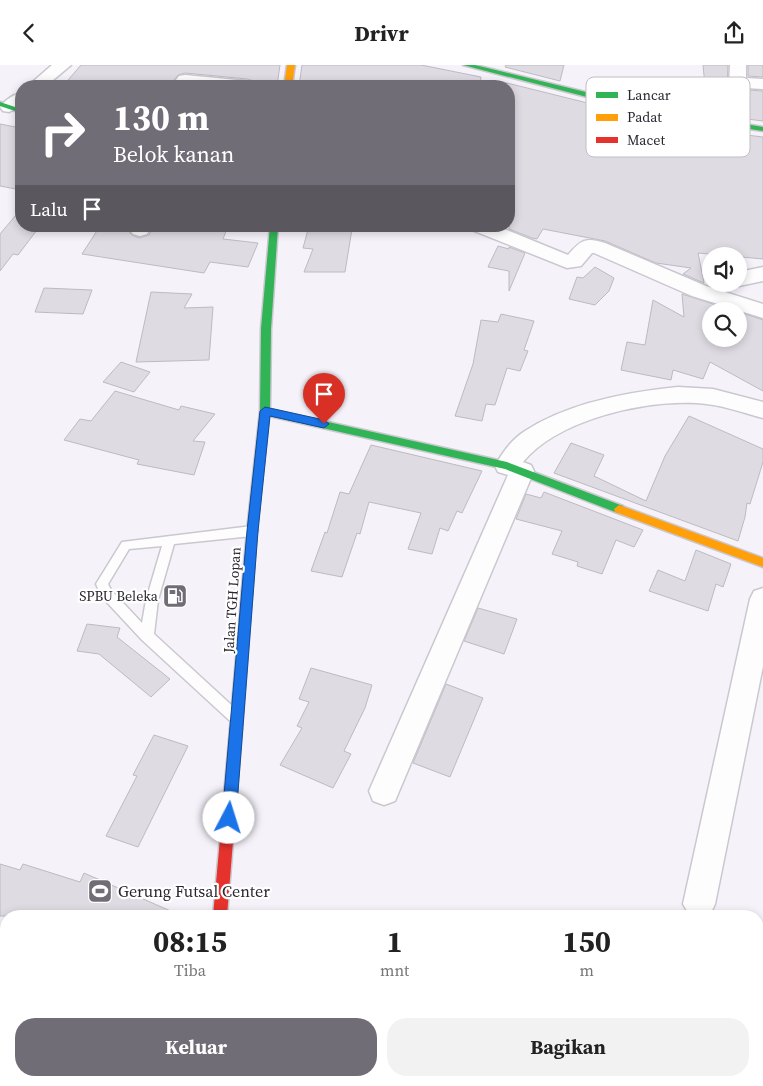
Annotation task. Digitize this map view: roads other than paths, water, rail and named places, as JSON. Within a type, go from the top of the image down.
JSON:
[{"type":"main road","points":[[289,80],[291,65]]},
{"type":"main road","points":[[467,65],[501,69],[586,93]]},
{"type":"main road","points":[[750,128],[763,129]]},
{"type":"main road","name":"Jalan TGH Lopan","points":[[221,910],[238,719],[252,531],[265,411],[266,329],[274,232]]},
{"type":"main road","points":[[265,411],[514,469],[763,563]]},
{"type":"street","points":[[44,80],[63,65]]},
{"type":"street","points":[[750,78],[763,84]]},
{"type":"street","points":[[185,79],[194,80]]},
{"type":"street","points":[[494,232],[567,262],[574,261],[586,246],[598,247],[699,291],[763,311]]},
{"type":"street","points":[[747,278],[763,275]]},
{"type":"street","points":[[384,791],[514,469],[517,451],[530,439],[545,430],[596,411],[654,397],[696,395],[723,399],[763,410]]},
{"type":"street","points":[[700,905],[763,599]]},
{"type":"lane","points":[[238,719],[147,636],[106,593],[102,584],[126,545],[169,542],[252,531]]},
{"type":"lane","points":[[147,636],[152,600],[169,542]]},
{"type":"place","name":"SPBU Beleka","points":[[175,596]]},
{"type":"place","name":"Gerung Futsal Center","points":[[100,891]]}]
